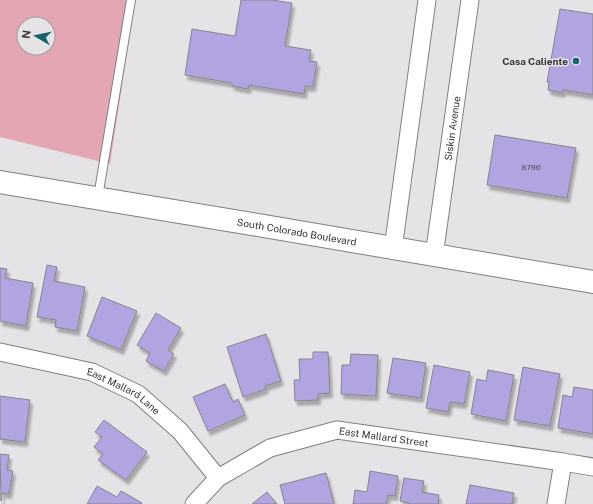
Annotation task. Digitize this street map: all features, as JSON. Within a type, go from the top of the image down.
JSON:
[{"type":"main road","name":"South Colorado Boulevard","points":[[0,182],[188,212],[393,249],[593,282]]},
{"type":"street","points":[[393,249],[427,0]]},
{"type":"street","name":"Siskin Avenue","points":[[434,256],[470,0]]},
{"type":"street","name":"East Mallard Lane","points":[[0,352],[92,372],[138,394],[180,431],[218,478]]},
{"type":"street","name":"East Mallard Street","points":[[194,504],[218,478],[270,448],[337,430],[593,467]]},
{"type":"street","points":[[556,504],[563,462]]},
{"type":"lane","points":[[98,198],[131,0]]},
{"type":"shaded area","points":[[0,0],[135,0],[110,164],[0,137]]},
{"type":"building","points":[[241,0],[272,0],[292,3],[285,46],[311,50],[309,61],[317,62],[313,87],[305,86],[304,94],[249,85],[248,89],[232,86],[232,83],[185,75],[192,29],[235,36]]},
{"type":"building","points":[[560,9],[593,14],[593,95],[563,90],[562,93],[548,90],[549,82],[547,82]]},
{"type":"building","points":[[495,135],[576,148],[567,198],[487,185]]},
{"type":"building","points":[[47,265],[57,267],[54,281],[85,287],[77,331],[55,327],[56,320],[37,317]]},
{"type":"building","points":[[0,268],[7,269],[5,278],[33,283],[26,326],[0,321]]},
{"type":"building","points":[[102,297],[137,311],[121,350],[87,336]]},
{"type":"building","points":[[156,313],[181,328],[168,350],[174,354],[164,371],[146,361],[150,353],[137,345]]},
{"type":"building","points":[[266,334],[281,381],[265,386],[266,389],[243,397],[227,347]]},
{"type":"building","points":[[313,352],[328,352],[330,393],[318,394],[318,400],[295,401],[294,380],[300,380],[299,359],[313,359]]},
{"type":"building","points":[[351,354],[378,355],[376,396],[341,394],[342,365],[350,365]]},
{"type":"building","points":[[393,358],[426,363],[421,398],[387,393]]},
{"type":"building","points":[[434,365],[470,372],[464,404],[450,402],[448,412],[426,408]]},
{"type":"building","points":[[523,367],[560,374],[550,426],[514,420]]},
{"type":"building","points":[[488,370],[514,375],[506,421],[471,414],[477,379],[486,381]]},
{"type":"building","points":[[225,384],[233,402],[238,399],[245,415],[208,431],[193,397]]},
{"type":"building","points":[[574,387],[593,390],[593,434],[558,428],[563,395],[572,397]]},
{"type":"building","points":[[0,396],[30,400],[25,442],[0,439]]},
{"type":"building","points":[[104,420],[147,452],[126,480],[98,460],[103,454],[94,447],[102,437],[95,432]]},
{"type":"building","points":[[0,454],[9,455],[7,470],[13,471],[9,494],[2,493],[1,501]]},
{"type":"building","points":[[370,471],[398,476],[395,496],[388,495],[386,504],[353,504],[355,490],[367,492]]},
{"type":"building","points":[[326,473],[334,504],[285,504],[280,485]]},
{"type":"building","points":[[404,478],[424,481],[422,492],[439,495],[438,504],[408,504],[409,503],[400,501]]},
{"type":"building","points":[[470,485],[514,493],[512,504],[466,504]]},
{"type":"building","points":[[97,486],[117,497],[121,491],[142,503],[87,504]]},
{"type":"building","points":[[267,492],[277,504],[252,504]]},
{"type":"place","name":"Casa Caliente","points":[[576,61]]}]
